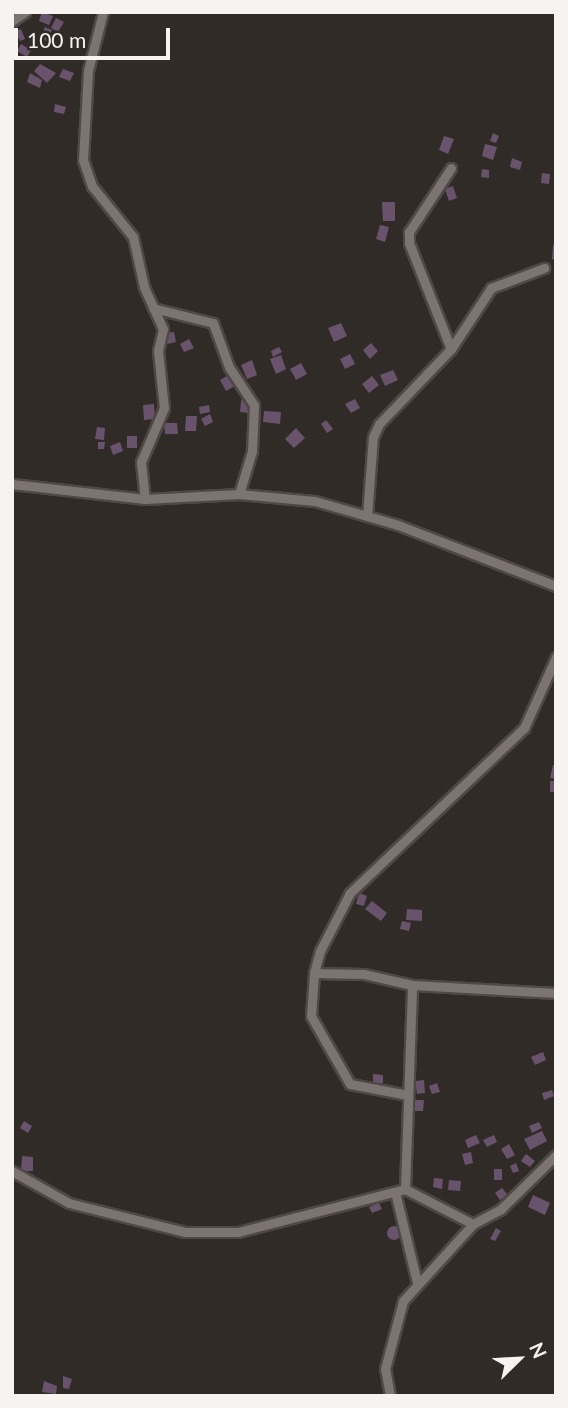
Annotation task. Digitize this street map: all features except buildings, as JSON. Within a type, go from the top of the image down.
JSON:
[{"type":"street","points":[[12,21],[25,12]]},
{"type":"street","points":[[103,12],[88,71],[83,160],[92,186],[133,237],[144,288],[163,329],[158,351],[164,408],[141,462],[145,499]]},
{"type":"street","points":[[451,168],[409,232],[409,243],[451,349]]},
{"type":"street","points":[[367,516],[373,437],[379,424],[451,349],[491,288],[544,268]]},
{"type":"street","points":[[153,308],[213,323],[229,367],[254,405],[252,451],[239,494]]},
{"type":"street","points":[[12,484],[145,499],[239,494],[315,501],[367,516],[556,586]]},
{"type":"street","points":[[408,1095],[351,1084],[311,1016],[314,973],[320,950],[350,893],[518,736],[556,657]]},
{"type":"street","points":[[314,973],[364,974],[412,985],[556,993]]},
{"type":"street","points":[[412,985],[408,1095],[400,1190],[418,1282]]},
{"type":"street","points":[[390,1396],[385,1369],[403,1301],[473,1224],[501,1209],[556,1155]]},
{"type":"street","points":[[12,1171],[68,1203],[185,1232],[238,1232],[400,1190],[473,1224]]}]
